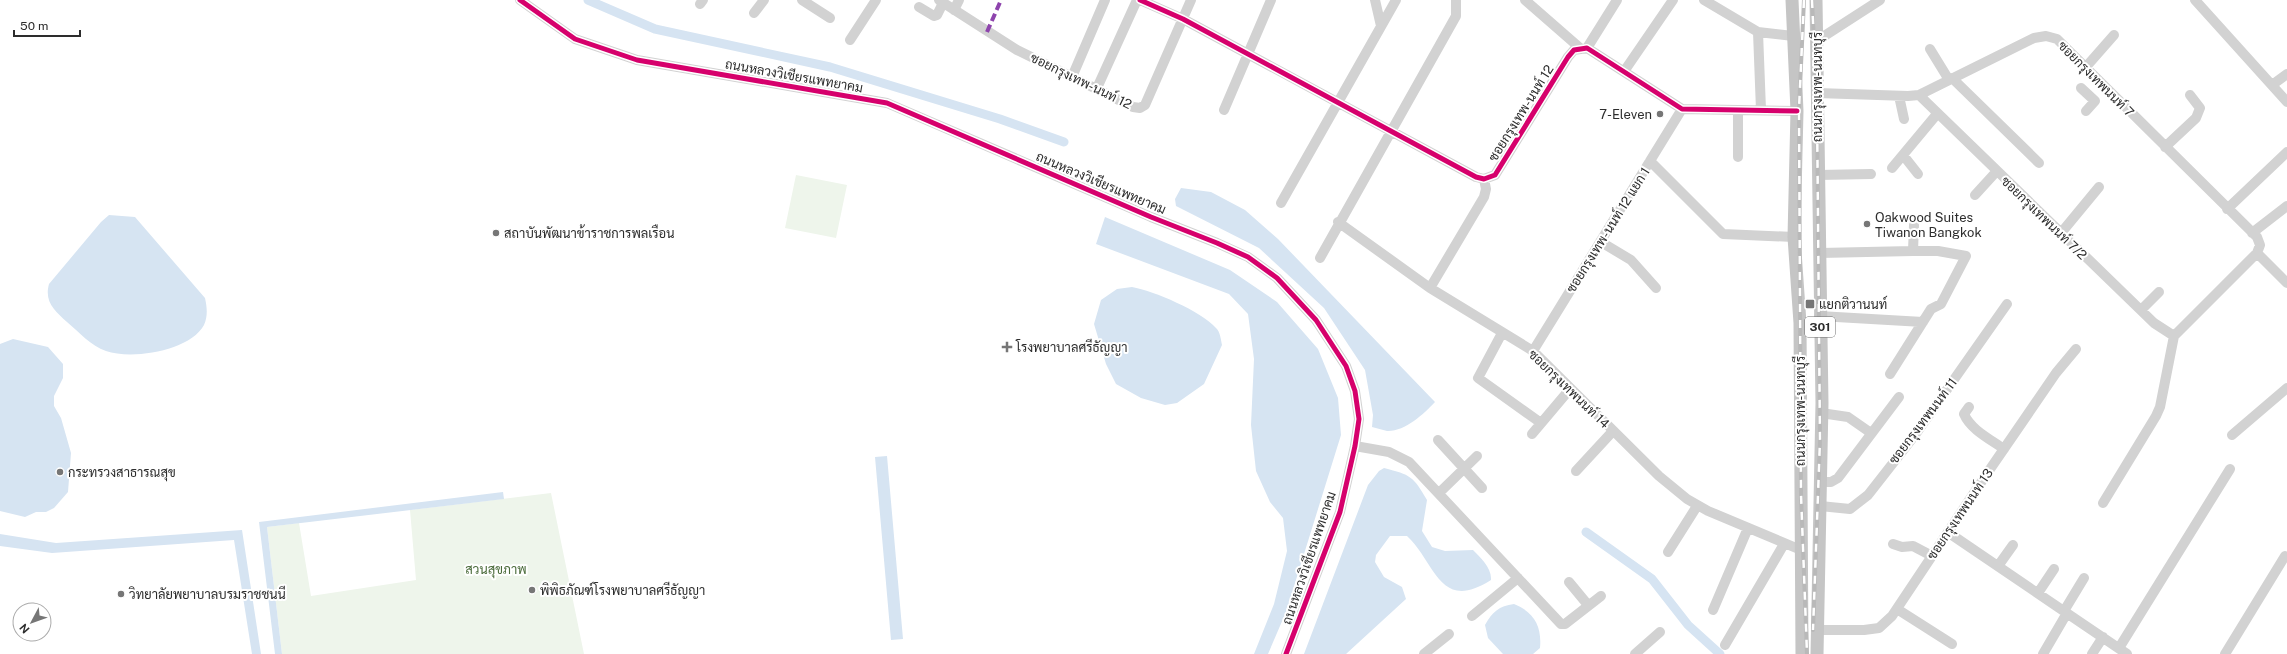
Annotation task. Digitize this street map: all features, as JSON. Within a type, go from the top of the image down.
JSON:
[{"type":"main road","name":"ถนนกรุงเทพ-นนทบุรี","points":[[1792,0],[1797,111],[1794,237],[1800,324],[1800,550],[1802,654]]},
{"type":"main road","name":"ถนนกรุงเทพ-นนทบุรี","points":[[1816,0],[1818,40],[1817,93],[1821,414],[1816,630],[1817,654]]},
{"type":"street","name":"ถนนหลวงวิเชียรแพทยาคม","points":[[520,0],[575,39],[637,60],[887,103],[1248,258],[1277,278],[1298,298],[1333,342],[1346,366],[1355,391],[1358,419],[1355,446],[1340,512],[1286,654]]},
{"type":"street","points":[[754,13],[764,0]]},
{"type":"street","points":[[802,0],[830,18]]},
{"type":"street","points":[[850,40],[876,0]]},
{"type":"street","points":[[954,10],[959,0]]},
{"type":"street","points":[[1072,77],[1105,0]]},
{"type":"street","points":[[1097,88],[1137,0]]},
{"type":"street","points":[[1140,0],[1183,19],[1393,130],[1476,177],[1484,179],[1486,189],[1484,197],[1430,288]]},
{"type":"street","points":[[1183,19],[1191,0]]},
{"type":"street","points":[[1224,110],[1271,0]]},
{"type":"street","points":[[1375,0],[1381,26]]},
{"type":"street","points":[[1281,203],[1396,0]]},
{"type":"street","points":[[1320,258],[1338,222],[1393,130],[1456,16],[1456,0]]},
{"type":"street","points":[[1525,0],[1584,48],[1625,70],[1682,109],[1797,111]]},
{"type":"street","name":"ซอยกรุงเทพ-นนท์ 12","points":[[1484,179],[1495,175],[1568,57],[1574,50],[1584,48],[1617,0]]},
{"type":"street","points":[[1625,70],[1673,0]]},
{"type":"street","points":[[1704,0],[1758,32],[1793,36]]},
{"type":"street","points":[[1818,40],[1880,0]]},
{"type":"street","points":[[2195,0],[2287,102]]},
{"type":"street","points":[[918,7],[934,16],[937,15],[941,2]]},
{"type":"street","name":"ซอยกรุงเทพ-นนท์ 12","points":[[941,2],[1017,50],[1097,88],[1132,107],[1140,108],[1145,105],[1183,19]]},
{"type":"street","points":[[1758,32],[1761,110]]},
{"type":"street","points":[[2085,68],[2114,35]]},
{"type":"street","name":"ซอยกรุงเทพนนท์ 7","points":[[1817,93],[1900,96],[1919,95],[2034,38],[2046,36],[2057,39],[2252,233],[2260,245],[2257,253]]},
{"type":"street","points":[[1930,49],[1951,79],[2039,163]]},
{"type":"street","points":[[2272,85],[2287,74]]},
{"type":"street","points":[[2081,88],[2095,101]]},
{"type":"street","points":[[2086,112],[2106,88]]},
{"type":"street","name":"ซอยกรุงเทพนนท์ 7/2","points":[[1919,95],[1996,172],[2154,323],[2174,336]]},
{"type":"street","points":[[2165,147],[2196,118],[2199,112],[2200,108],[2190,95]]},
{"type":"street","points":[[1900,96],[1904,118]]},
{"type":"street","name":"ซอยกรุงเทพ-นนท์ 12 แยก 1","points":[[1532,351],[1601,242],[1682,109]]},
{"type":"street","points":[[1738,111],[1738,157]]},
{"type":"street","points":[[1892,168],[1902,154],[1938,114]]},
{"type":"street","points":[[2227,209],[2287,152]]},
{"type":"street","points":[[1902,154],[1918,174]]},
{"type":"street","points":[[1650,161],[1723,234],[1794,237]]},
{"type":"street","points":[[1975,195],[1996,172]]},
{"type":"street","points":[[1818,175],[1871,174]]},
{"type":"street","points":[[2060,234],[2099,187]]},
{"type":"street","points":[[2252,233],[2287,206]]},
{"type":"street","name":"ซอยกรุงเทพนนท์ 14","points":[[1338,222],[1430,288],[1532,351],[1659,476],[1697,506],[1800,550]]},
{"type":"street","points":[[1913,251],[1914,225]]},
{"type":"street","points":[[1601,242],[1631,260],[1656,288]]},
{"type":"street","points":[[1820,253],[1913,251],[1938,252],[1966,256],[1940,304],[1931,309],[1890,374]]},
{"type":"street","points":[[2103,503],[2160,407],[2174,336],[2257,253],[2287,283]]},
{"type":"street","points":[[2141,310],[2159,292]]},
{"type":"street","name":"ซอยกรุงเทพนนท์ 11","points":[[1820,506],[1850,509],[1868,495],[1915,435],[2007,304]]},
{"type":"street","points":[[1819,316],[1924,322]]},
{"type":"street","points":[[1502,333],[1478,378],[1542,423]]},
{"type":"street","name":"ซอยกรุงเทพนนท์ 13","points":[[1816,630],[1864,630],[1879,628],[1897,609],[2056,373],[2076,349]]},
{"type":"street","points":[[2232,435],[2287,388]]},
{"type":"street","points":[[1532,434],[1570,389]]},
{"type":"street","points":[[1819,482],[1831,482],[1838,478],[1899,397]]},
{"type":"street","points":[[1969,407],[1964,414],[1966,419],[1976,430],[2004,449]]},
{"type":"street","points":[[1821,414],[1848,417],[1871,433]]},
{"type":"street","points":[[1576,471],[1613,431]]},
{"type":"street","points":[[1438,440],[1482,488]]},
{"type":"street","points":[[1355,446],[1389,452],[1409,462],[1439,492],[1561,624],[1564,624],[1602,596]]},
{"type":"street","points":[[1439,492],[1477,456]]},
{"type":"street","points":[[1949,533],[2103,637],[2122,652],[2230,469]]},
{"type":"street","points":[[1668,552],[1697,506]]},
{"type":"street","points":[[1713,610],[1748,528]]},
{"type":"street","points":[[1725,645],[1784,544]]},
{"type":"street","points":[[1894,544],[1902,547],[1913,546],[1932,556]]},
{"type":"street","points":[[1998,566],[2013,545]]},
{"type":"street","points":[[2224,654],[2285,556]]},
{"type":"street","points":[[2038,593],[2054,569]]},
{"type":"street","points":[[1472,616],[1518,578]]},
{"type":"street","points":[[2043,654],[2084,578]]},
{"type":"street","points":[[1569,582],[1588,605]]},
{"type":"street","points":[[1897,609],[1952,644]]},
{"type":"street","points":[[1635,654],[1660,632]]},
{"type":"street","points":[[1424,654],[1449,634]]},
{"type":"street","points":[[2092,654],[2103,637]]},
{"type":"green space","points":[[796,175],[847,185],[836,238],[785,228]]},
{"type":"green space","name":"สวนสุขภาพ","points":[[551,493],[584,654],[282,654],[267,527],[299,523],[311,596],[416,580],[410,510]]},
{"type":"water","points":[[1181,188],[1211,192],[1245,210],[1278,239],[1435,402],[1419,417],[1400,429],[1387,431],[1372,427],[1373,415],[1365,370],[1324,308],[1259,248],[1176,206],[1175,199]]},
{"type":"water","points":[[109,215],[135,217],[205,298],[207,312],[206,318],[204,325],[197,334],[174,347],[160,351],[145,354],[117,354],[95,346],[58,314],[52,306],[48,296],[49,284],[101,222]]},
{"type":"water","points":[[1105,217],[1230,270],[1277,302],[1318,349],[1338,398],[1341,435],[1286,612],[1268,654],[1254,654],[1274,604],[1287,551],[1283,518],[1270,502],[1256,471],[1251,425],[1254,359],[1248,314],[1229,294],[1096,244]]},
{"type":"water","points":[[1132,287],[1164,297],[1189,309],[1209,322],[1217,329],[1219,333],[1222,345],[1204,384],[1177,403],[1165,405],[1141,398],[1116,384],[1106,364],[1094,324],[1101,300],[1117,289]]},
{"type":"water","points":[[13,339],[48,347],[63,364],[63,378],[54,396],[54,406],[61,418],[71,453],[68,492],[54,508],[46,512],[36,512],[25,517],[0,511],[0,344]]},
{"type":"water","points":[[887,456],[903,639],[891,640],[875,457]]},
{"type":"water","points":[[1384,468],[1406,475],[1414,481],[1427,500],[1422,531],[1432,547],[1445,551],[1473,550],[1488,567],[1491,580],[1474,589],[1460,591],[1449,588],[1440,580],[1417,547],[1407,536],[1390,536],[1376,555],[1375,562],[1384,577],[1402,587],[1406,599],[1346,654],[1304,654],[1368,485],[1379,471]]},
{"type":"water","points":[[503,492],[504,499],[267,527],[282,654],[275,654],[259,522]]},
{"type":"water","points":[[242,530],[261,654],[252,654],[234,540],[52,553],[0,546],[0,534],[56,543]]},
{"type":"water","points":[[1514,604],[1527,611],[1532,616],[1538,627],[1540,633],[1540,648],[1533,654],[1503,654],[1488,638],[1485,625],[1490,617],[1496,610],[1504,606]]},
{"type":"waterway","points":[[588,0],[655,29],[830,67],[1000,119],[1064,142]]},
{"type":"waterway","points":[[1586,532],[1652,579],[1688,625],[1720,654]]},
{"type":"railway","points":[[1804,0],[1799,109],[1801,494],[1807,654]]},
{"type":"railway","points":[[1812,0],[1817,108],[1820,440],[1813,630]]},
{"type":"marked path","points":[[987,32],[1001,0]]},
{"type":"cycle path","points":[[520,0],[575,39],[637,60],[887,103],[1151,217],[1217,243],[1248,257],[1277,278],[1316,320],[1346,366],[1355,391],[1359,419],[1355,446],[1340,512],[1286,654]]},
{"type":"cycle path","points":[[1140,0],[1183,19],[1476,177],[1484,179],[1495,175],[1568,57],[1574,50],[1587,48],[1682,109],[1797,111]]},
{"type":"place","name":"7-Eleven","points":[[1660,114]]},
{"type":"place","name":"Oakwood Suites Tiwanon Bangkok","points":[[1867,224]]},
{"type":"place","name":"สถาบันพัฒนาข้าราชการพลเรือน","points":[[496,233]]},
{"type":"place","name":"แยกติวานนท์","points":[[1810,304]]},
{"type":"place","name":"โรงพยาบาลศรีธัญญา","points":[[1007,347]]},
{"type":"place","name":"กระทรวงสาธารณสุข","points":[[60,472]]},
{"type":"place","name":"พิพิธภัณฑ์โรงพยาบาลศรีธัญญา","points":[[532,590]]},
{"type":"place","name":"วิทยาลัยพยาบาลบรมราชชนนี","points":[[121,594]]}]
